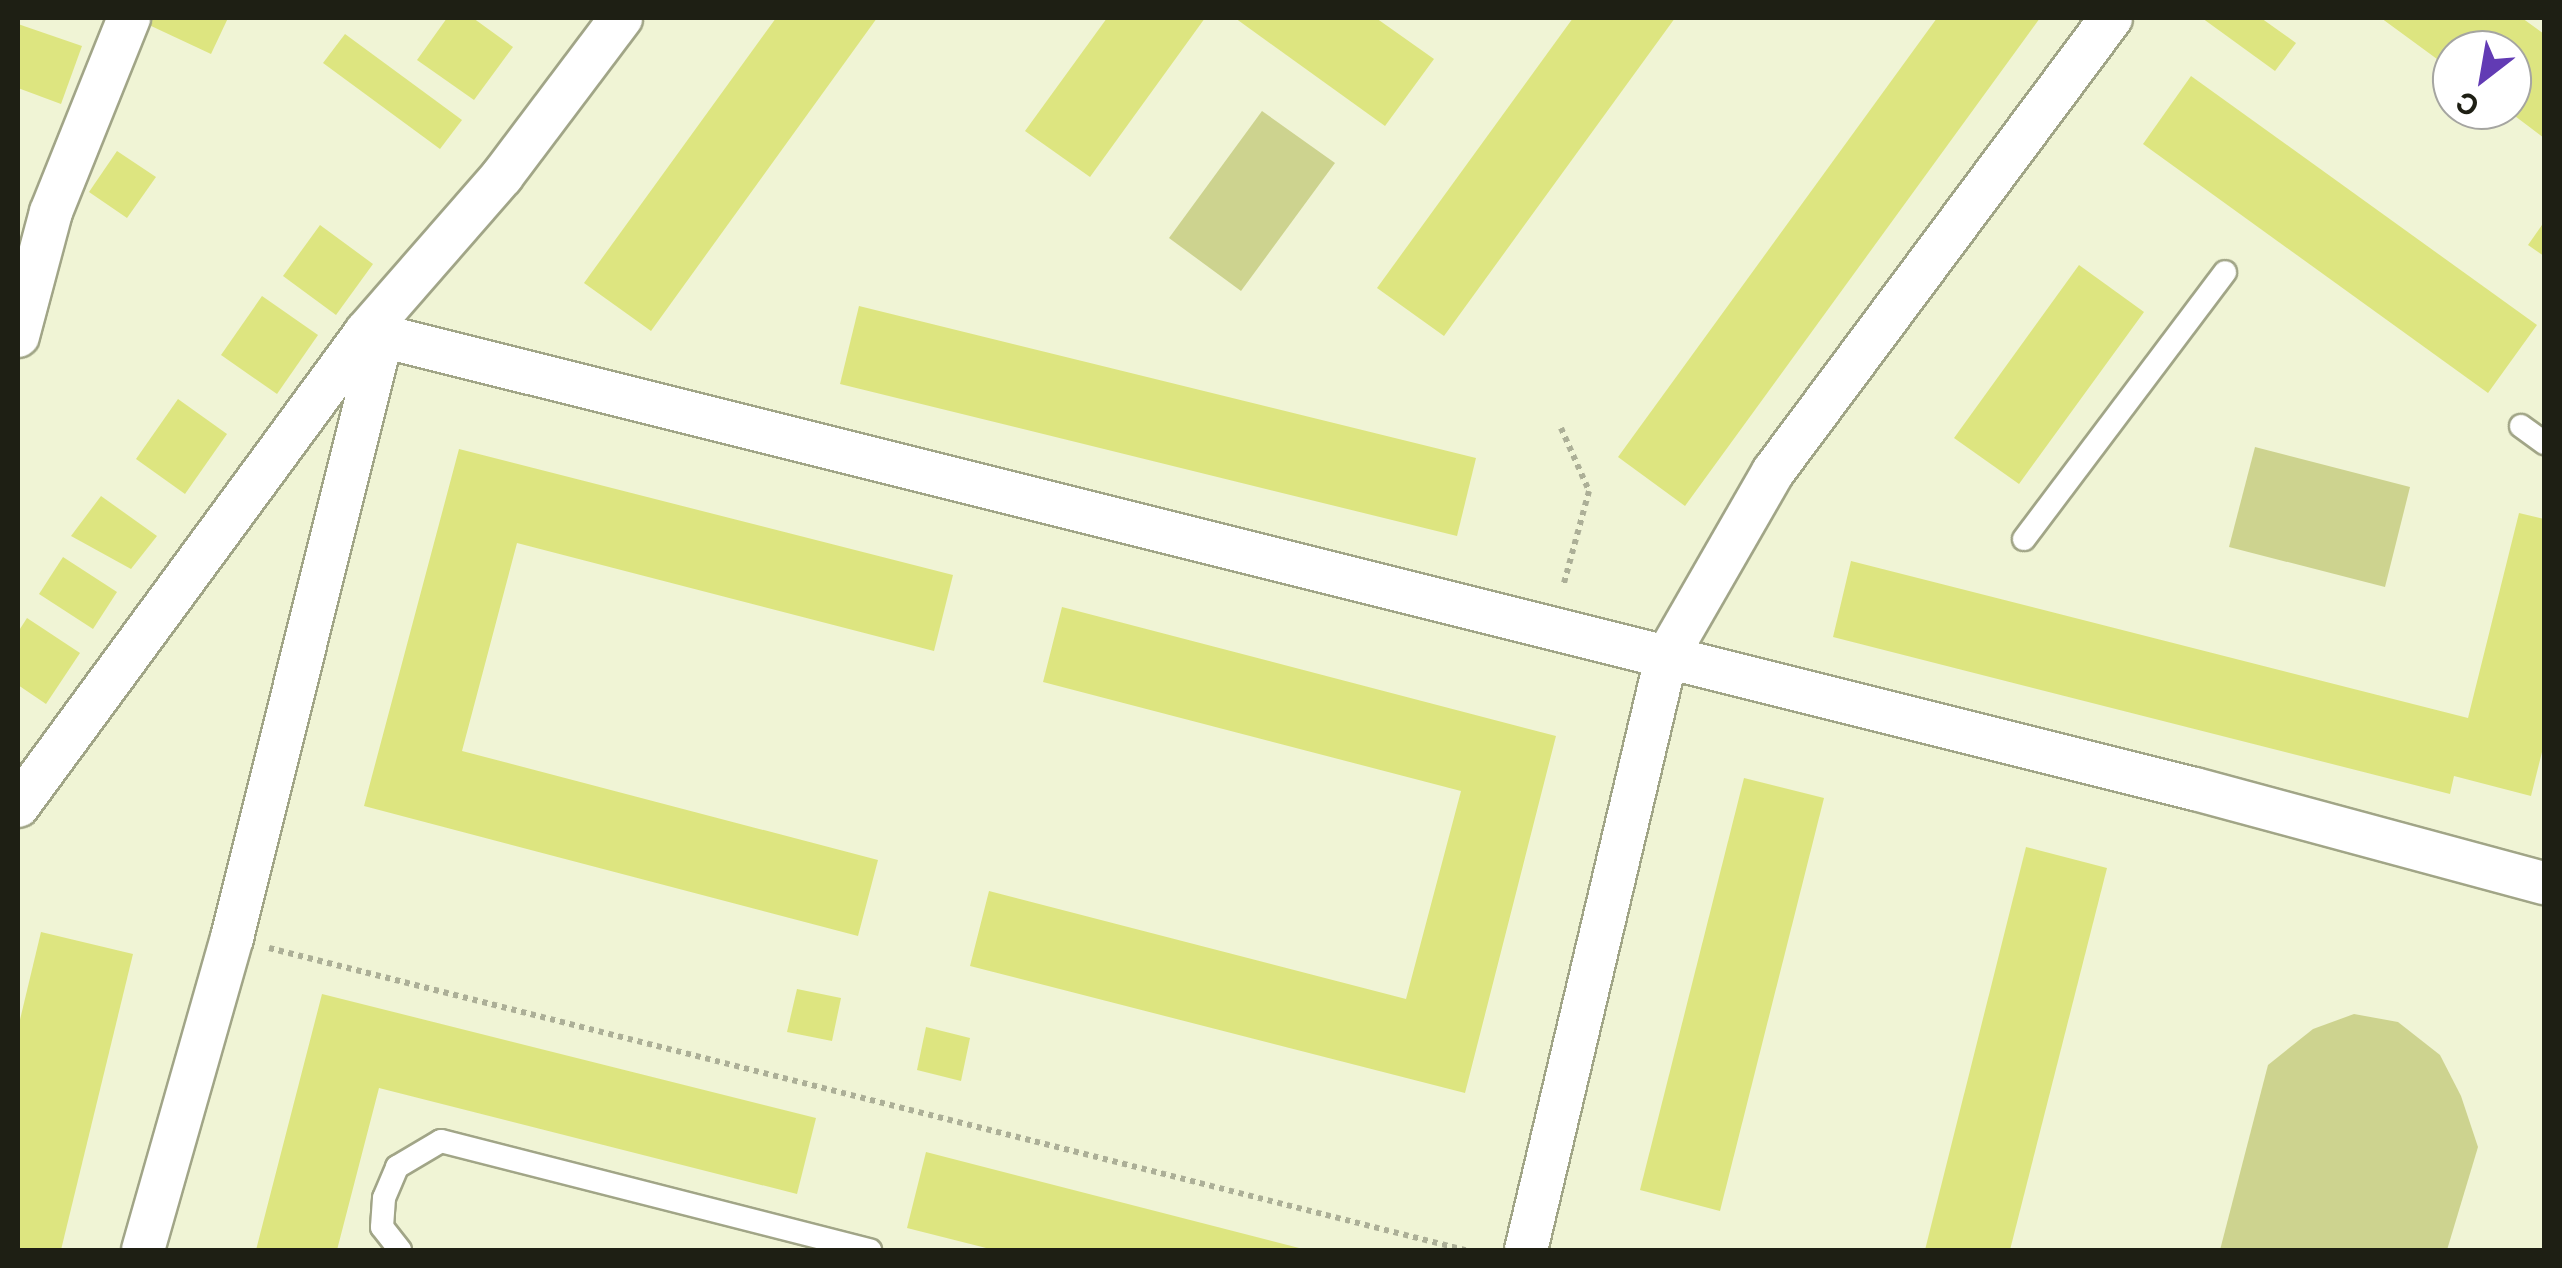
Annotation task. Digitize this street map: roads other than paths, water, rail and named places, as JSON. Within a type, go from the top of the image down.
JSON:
[{"type":"street","points":[[18,336],[51,212],[129,18]]},
{"type":"street","points":[[18,806],[374,334],[502,176],[621,18]]},
{"type":"street","points":[[1526,1250],[1666,658],[1773,472],[2111,18]]},
{"type":"street","points":[[374,334],[1552,628],[2544,884]]},
{"type":"street","points":[[143,1250],[232,938],[374,334]]},
{"type":"lane","points":[[2024,540],[2225,272]]},
{"type":"lane","points":[[2521,426],[2544,442]]},
{"type":"lane","points":[[400,1250],[382,1227],[384,1198],[397,1166],[441,1141],[870,1250]]}]
